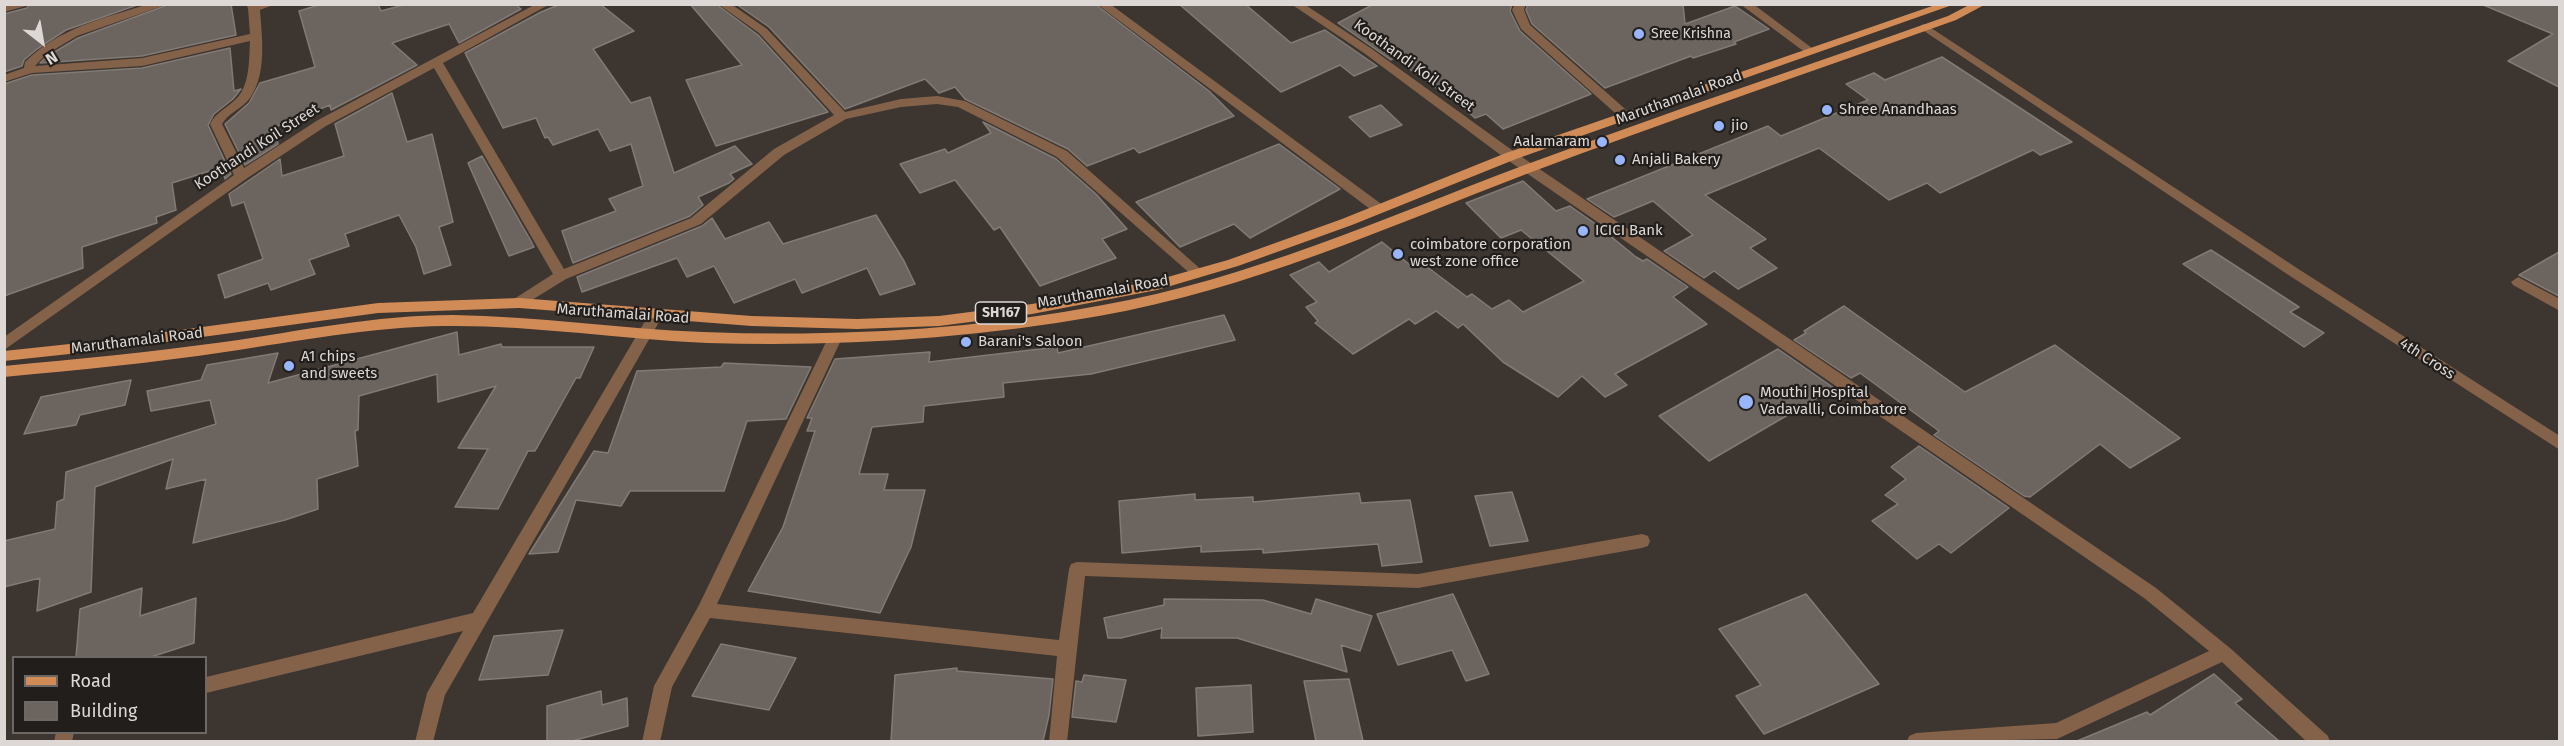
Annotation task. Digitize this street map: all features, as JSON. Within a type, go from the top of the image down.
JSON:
[{"type":"main road","name":"Maruthamalai Road","points":[[4,372],[114,361],[333,330],[418,321],[498,320],[645,334],[835,338],[950,333],[1103,310],[1179,295],[1271,266],[1529,169],[1925,27],[1981,4]]},
{"type":"main road","name":"Maruthamalai Road","points":[[4,356],[107,345],[378,308],[519,303],[656,315],[857,324],[939,321],[1032,309],[1157,285],[1233,263],[1379,209],[1511,156],[1588,129],[1628,118],[1939,6]]},
{"type":"street","points":[[4,9],[22,4]]},
{"type":"street","points":[[31,70],[29,65],[36,57],[67,35],[163,4]]},
{"type":"street","points":[[240,176],[216,124],[220,114],[245,96],[255,64],[256,36],[253,6],[270,4]]},
{"type":"street","name":"Koothandi Koil Street","points":[[4,345],[240,176],[322,123],[545,4]]},
{"type":"street","points":[[723,4],[763,31],[842,116]]},
{"type":"street","points":[[1102,4],[1379,209]]},
{"type":"street","name":"Koothandi Koil Street","points":[[1296,4],[1368,51],[1529,169],[2150,593],[2223,653],[2321,741]]},
{"type":"street","points":[[1521,4],[1518,10],[1525,27],[1628,118]]},
{"type":"street","points":[[1745,4],[1810,51]]},
{"type":"street","name":"4th Cross","points":[[1925,27],[2295,273],[2559,444]]},
{"type":"street","points":[[4,79],[31,70],[142,62],[256,36]]},
{"type":"street","points":[[437,63],[561,276]]},
{"type":"street","points":[[519,303],[561,276],[696,221],[779,152],[842,116],[901,103],[937,100],[961,104],[1062,154],[1197,273]]},
{"type":"street","points":[[2518,282],[2559,306]]},
{"type":"street","points":[[424,741],[436,693],[482,619],[656,315]]},
{"type":"street","points":[[651,741],[663,686],[705,610],[835,338]]},
{"type":"street","points":[[1058,741],[1077,569],[1418,581],[1642,541]]},
{"type":"street","points":[[705,610],[1067,649]]},
{"type":"street","points":[[207,685],[482,619]]},
{"type":"street","points":[[1916,741],[2057,732],[2223,653]]},
{"type":"building","points":[[29,4],[140,4],[66,30],[37,49],[24,60],[22,66],[4,72],[4,14],[27,8]]},
{"type":"building","points":[[170,4],[231,4],[236,35],[142,56],[40,63],[78,38]]},
{"type":"building","points":[[322,4],[378,4],[381,11],[407,4],[515,4],[521,9],[459,43],[449,24],[392,43],[417,65],[331,110],[330,105],[275,127],[278,144],[245,165],[225,124],[249,103],[260,83],[315,67],[299,11]]},
{"type":"building","points":[[561,4],[600,4],[634,31],[593,49],[631,103],[650,97],[674,173],[735,146],[752,164],[730,174],[734,179],[729,183],[698,197],[703,205],[690,216],[573,263],[562,231],[616,211],[609,199],[643,186],[631,144],[610,151],[598,129],[553,145],[548,137],[545,138],[536,118],[503,128],[465,53],[541,12]]},
{"type":"building","points":[[690,4],[716,4],[758,35],[828,112],[716,146],[686,80],[742,65]]},
{"type":"building","points":[[736,4],[1095,4],[1209,91],[1234,116],[1139,153],[1134,148],[1087,166],[1068,149],[965,99],[955,87],[939,93],[925,79],[845,109],[769,27]]},
{"type":"building","points":[[1179,4],[1245,4],[1291,43],[1325,30],[1377,66],[1354,76],[1340,65],[1281,92]]},
{"type":"building","points":[[1374,4],[1512,4],[1510,11],[1520,31],[1591,94],[1503,129],[1486,114],[1475,118],[1442,89],[1439,90],[1394,58],[1391,60],[1338,23]]},
{"type":"building","points":[[1528,4],[1683,4],[1685,24],[1735,6],[1769,29],[1734,42],[1736,44],[1693,58],[1691,56],[1605,88],[1532,24],[1526,10]]},
{"type":"building","points":[[2481,4],[2559,4],[2559,87],[2508,61],[2553,34]]},
{"type":"building","points":[[230,48],[234,91],[241,89],[233,99],[214,114],[208,125],[231,174],[225,179],[222,167],[172,183],[176,210],[156,217],[157,223],[82,247],[83,268],[4,296],[4,84],[32,75],[142,68]]},
{"type":"building","points":[[1942,57],[2072,142],[2040,155],[2033,150],[1940,193],[1927,183],[1889,200],[1819,148],[1705,195],[1766,239],[1750,248],[1777,268],[1738,289],[1714,271],[1704,278],[1664,251],[1693,235],[1653,201],[1614,217],[1587,199],[1768,126],[1781,136],[1868,100],[1846,84],[1874,73],[1885,80]]},
{"type":"building","points":[[392,93],[407,142],[432,134],[453,222],[439,227],[451,265],[424,274],[416,247],[399,215],[345,234],[349,246],[309,260],[315,274],[271,290],[268,283],[225,298],[218,275],[263,259],[244,202],[232,206],[229,194],[280,159],[282,176],[344,156],[335,124]]},
{"type":"building","points":[[1381,105],[1402,125],[1370,137],[1349,117]]},
{"type":"building","points":[[983,122],[1056,159],[1096,194],[1127,229],[1102,239],[1116,258],[1040,286],[1000,227],[994,230],[955,180],[920,193],[900,164],[945,149],[948,153],[991,133]]},
{"type":"building","points":[[1279,144],[1340,189],[1250,238],[1234,224],[1180,247],[1136,202]]},
{"type":"building","points":[[482,156],[534,247],[509,256],[468,163]]},
{"type":"building","points":[[1523,181],[1556,211],[1570,206],[1636,257],[1643,261],[1647,259],[1688,287],[1673,297],[1707,324],[1615,374],[1627,385],[1605,397],[1582,376],[1558,397],[1503,362],[1463,324],[1458,328],[1436,311],[1415,324],[1409,319],[1353,354],[1315,323],[1318,321],[1306,307],[1317,302],[1290,275],[1319,262],[1329,272],[1382,242],[1410,265],[1418,260],[1467,297],[1472,294],[1492,309],[1509,300],[1523,312],[1584,281],[1521,230],[1501,238],[1466,203]]},
{"type":"building","points":[[876,215],[915,284],[880,295],[867,268],[802,293],[795,279],[734,303],[714,266],[687,277],[677,258],[582,292],[577,277],[702,226],[712,218],[725,239],[769,222],[783,244]]},
{"type":"building","points":[[2211,250],[2299,307],[2290,312],[2324,333],[2304,347],[2183,264]]},
{"type":"building","points":[[2559,252],[2559,296],[2519,275]]},
{"type":"building","points":[[1844,306],[1965,392],[2055,345],[2180,438],[2130,468],[2100,444],[2030,497],[2024,496],[1934,435],[1939,431],[1860,373],[1851,378],[1794,340],[1806,333],[1804,331]]},
{"type":"building","points":[[1224,315],[1235,340],[1091,374],[1003,383],[1004,397],[924,406],[923,422],[872,427],[859,474],[888,474],[884,490],[925,490],[911,547],[880,613],[748,591],[783,527],[815,431],[807,431],[812,418],[807,418],[835,359],[930,352],[929,362],[1057,347],[1058,353]]},
{"type":"building","points":[[457,332],[459,355],[501,344],[502,347],[594,347],[580,378],[576,378],[535,451],[528,451],[498,509],[455,507],[488,449],[458,448],[496,386],[438,402],[437,374],[359,396],[358,430],[355,431],[358,466],[317,479],[318,509],[285,520],[193,543],[206,479],[166,489],[173,459],[95,487],[91,592],[37,611],[40,578],[4,587],[4,541],[55,529],[57,502],[64,499],[66,472],[216,424],[210,400],[151,411],[147,391],[201,380],[207,365],[278,353],[268,383]]},
{"type":"building","points":[[1778,349],[1834,388],[1709,461],[1659,416]]},
{"type":"building","points":[[724,363],[811,367],[786,419],[747,421],[724,491],[630,491],[621,506],[576,500],[558,552],[529,554],[594,451],[608,453],[637,371],[721,367]]},
{"type":"building","points":[[131,380],[125,405],[80,415],[76,425],[24,434],[41,397]]},
{"type":"building","points":[[1919,446],[2009,508],[1951,553],[1939,544],[1917,559],[1872,521],[1898,504],[1885,495],[1906,479],[1891,467]]},
{"type":"building","points":[[1512,492],[1528,541],[1490,546],[1475,496]]},
{"type":"building","points":[[1359,493],[1361,503],[1410,500],[1422,562],[1382,566],[1378,544],[1263,553],[1263,549],[1201,552],[1201,546],[1122,553],[1119,501],[1195,494],[1195,500],[1253,497],[1253,502]]},
{"type":"building","points":[[142,588],[140,616],[196,598],[194,643],[154,656],[76,656],[80,609]]},
{"type":"building","points":[[1453,594],[1489,674],[1466,681],[1452,650],[1398,665],[1377,614]]},
{"type":"building","points":[[1806,594],[1879,684],[1764,734],[1736,696],[1761,685],[1719,629]]},
{"type":"building","points":[[1164,599],[1263,600],[1311,614],[1316,599],[1372,616],[1360,651],[1341,645],[1347,672],[1237,638],[1161,638],[1162,628],[1121,638],[1108,638],[1104,618],[1164,605]]},
{"type":"building","points":[[563,630],[548,675],[479,680],[494,636]]},
{"type":"building","points":[[721,644],[796,658],[769,710],[692,696]]},
{"type":"building","points":[[957,668],[957,671],[1053,679],[1043,741],[891,741],[895,675]]},
{"type":"building","points":[[2214,674],[2242,699],[2235,703],[2279,741],[2077,741],[2147,712],[2150,715]]},
{"type":"building","points":[[1084,675],[1126,680],[1116,722],[1072,717],[1076,681],[1082,682]]},
{"type":"building","points":[[1349,679],[1363,741],[1316,741],[1304,681]]},
{"type":"building","points":[[1251,685],[1253,732],[1198,736],[1196,688]]},
{"type":"building","points":[[601,691],[602,705],[627,698],[628,726],[572,741],[547,741],[547,706]]},
{"type":"place","name":"Sree Krishna","points":[[1639,34]]},
{"type":"place","name":"Shree Anandhaas","points":[[1827,110]]},
{"type":"place","name":"jio","points":[[1719,126]]},
{"type":"place","name":"Aalamaram","points":[[1602,142]]},
{"type":"place","name":"Anjali Bakery","points":[[1620,160]]},
{"type":"place","name":"ICICI Bank","points":[[1583,231]]},
{"type":"place","name":"coimbatore corporation west zone office","points":[[1398,254]]},
{"type":"place","name":"Barani's Saloon","points":[[966,342]]},
{"type":"place","name":"A1 chips and sweets","points":[[289,366]]},
{"type":"place","name":"Mouthi Hospital Vadavalli, Coimbatore","points":[[1746,402]]}]
